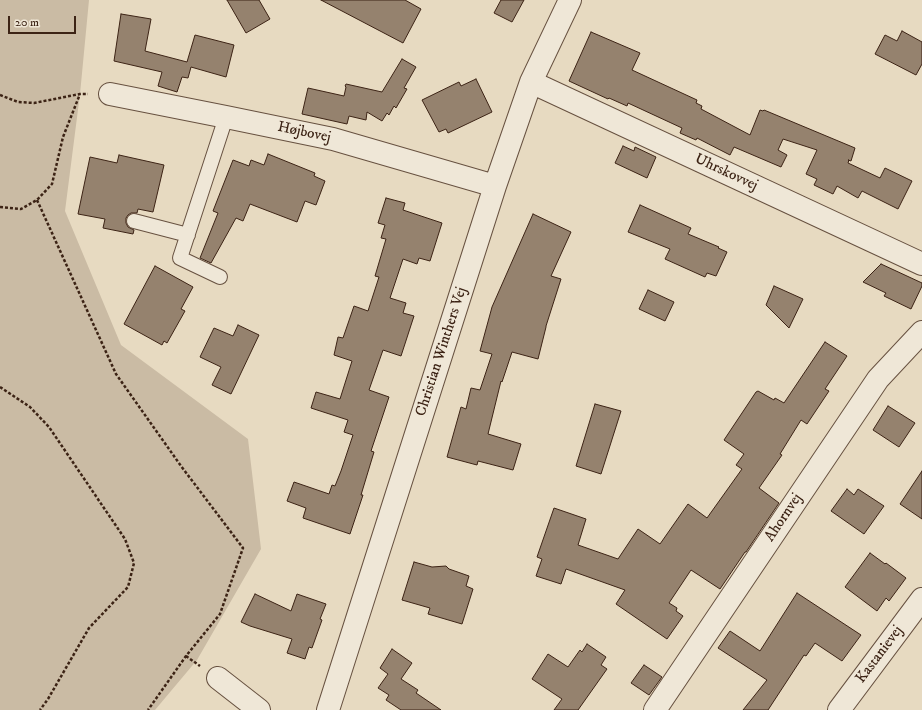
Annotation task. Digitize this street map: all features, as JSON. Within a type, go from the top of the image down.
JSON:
[{"type":"street","name":"Christian Winthers Vej","points":[[328,710],[495,186],[531,82],[570,0]]},
{"type":"street","name":"Uhrskovvej","points":[[531,82],[922,264]]},
{"type":"street","name":"Højbovej","points":[[110,94],[333,139],[495,186]]},
{"type":"street","name":"Ahornvej","points":[[655,710],[878,379],[922,332]]},
{"type":"street","name":"Kastanievej","points":[[839,710],[922,599]]},
{"type":"street","points":[[218,678],[259,710]]},
{"type":"lane","points":[[220,277],[180,258],[226,117]]},
{"type":"lane","points":[[134,221],[188,235]]},
{"type":"path","points":[[0,95],[18,102],[34,103],[80,94],[110,94]]},
{"type":"path","points":[[0,207],[21,209],[37,200],[52,184],[63,137],[80,94]]},
{"type":"path","points":[[37,200],[116,374],[181,466],[243,548],[220,614],[186,656],[148,710]]},
{"type":"path","points":[[0,387],[30,407],[49,427],[125,539],[134,563],[128,587],[89,628],[48,699],[40,710]]},
{"type":"shaded area","points":[[0,0],[89,0],[80,94],[65,211],[121,345],[248,439],[261,549],[197,660],[155,710],[0,710]]},
{"type":"building","points":[[227,0],[259,0],[270,19],[246,33]]},
{"type":"building","points":[[321,0],[405,0],[421,9],[403,43]]},
{"type":"building","points":[[501,0],[524,0],[512,22],[494,13]]},
{"type":"building","points":[[121,14],[151,19],[145,51],[187,62],[195,35],[234,45],[226,77],[191,67],[188,78],[182,77],[177,92],[158,86],[162,72],[114,61]]},
{"type":"building","points":[[902,31],[922,42],[922,64],[916,75],[875,54],[885,35],[897,41]]},
{"type":"building","points":[[591,32],[640,53],[632,70],[697,100],[696,103],[702,106],[701,109],[750,135],[760,110],[764,110],[855,148],[851,161],[849,160],[848,163],[880,178],[885,168],[912,181],[898,209],[862,191],[858,198],[837,186],[833,194],[814,185],[817,179],[806,174],[817,150],[783,139],[778,150],[787,155],[781,167],[734,147],[730,155],[697,138],[696,140],[680,133],[682,128],[628,103],[627,106],[609,98],[608,99],[569,81]]},
{"type":"building","points":[[402,59],[416,67],[404,88],[407,89],[396,108],[394,106],[389,115],[387,113],[382,121],[367,112],[366,120],[349,116],[347,124],[302,114],[308,88],[344,96],[346,84],[382,92]]},
{"type":"building","points":[[476,79],[492,112],[448,133],[446,129],[439,132],[422,100],[459,82],[461,86]]},
{"type":"building","points":[[623,146],[634,151],[635,147],[656,157],[647,178],[615,163]]},
{"type":"building","points":[[268,154],[315,173],[314,176],[325,181],[316,205],[305,201],[297,222],[250,204],[243,221],[236,218],[211,263],[200,258],[218,213],[213,211],[233,160],[249,166],[251,160],[264,165]]},
{"type":"building","points":[[119,155],[164,165],[153,212],[138,209],[137,213],[131,213],[126,218],[128,227],[134,230],[133,234],[103,228],[105,219],[78,214],[90,157],[117,163]]},
{"type":"building","points":[[386,198],[405,203],[403,210],[442,223],[430,261],[419,258],[417,264],[403,259],[390,298],[406,303],[403,313],[414,316],[401,356],[383,350],[369,390],[389,397],[371,451],[374,452],[361,495],[363,495],[350,534],[303,518],[306,508],[287,501],[294,482],[329,494],[332,485],[335,486],[353,435],[344,432],[348,420],[311,408],[316,392],[340,399],[352,361],[334,355],[338,337],[343,338],[354,306],[368,311],[379,277],[375,276],[386,239],[381,238],[385,225],[378,223]]},
{"type":"building","points":[[640,205],[691,228],[688,234],[727,252],[716,276],[707,273],[705,277],[665,259],[670,249],[628,232]]},
{"type":"building","points":[[533,214],[571,232],[551,276],[561,279],[546,326],[538,359],[512,352],[502,382],[501,381],[488,434],[521,444],[513,470],[478,461],[477,465],[447,457],[461,407],[466,409],[471,388],[480,390],[492,354],[480,351],[492,307]]},
{"type":"building","points":[[881,264],[922,283],[911,309],[884,296],[886,293],[863,282]]},
{"type":"building","points":[[155,266],[193,287],[181,309],[185,311],[167,343],[164,341],[162,345],[124,324]]},
{"type":"building","points":[[774,286],[803,299],[789,328],[766,305]]},
{"type":"building","points":[[648,290],[674,302],[665,321],[639,309]]},
{"type":"building","points":[[238,325],[259,335],[231,394],[212,385],[221,367],[200,357],[214,328],[233,336]]},
{"type":"building","points":[[825,342],[847,356],[825,389],[829,391],[807,424],[801,420],[780,454],[782,455],[759,488],[779,503],[720,589],[691,570],[669,603],[677,608],[676,611],[683,616],[667,639],[616,604],[625,590],[566,569],[561,584],[536,576],[542,559],[537,557],[554,508],[586,519],[578,545],[618,559],[638,529],[660,544],[688,504],[707,518],[742,469],[736,465],[744,454],[724,440],[756,392],[758,391],[774,400],[775,398],[784,403]]},
{"type":"building","points":[[595,404],[621,411],[601,474],[576,466]]},
{"type":"building","points":[[888,406],[915,423],[899,447],[873,430]]},
{"type":"building","points":[[922,471],[922,519],[900,504]]},
{"type":"building","points":[[847,489],[854,495],[858,489],[884,506],[864,534],[831,511]]},
{"type":"building","points":[[870,553],[906,578],[889,601],[886,598],[877,611],[845,587]]},
{"type":"building","points":[[414,562],[432,567],[446,566],[449,569],[469,576],[466,586],[473,589],[462,624],[428,614],[430,608],[402,600]]},
{"type":"building","points":[[797,593],[861,635],[842,661],[815,643],[806,656],[804,655],[768,710],[743,710],[767,680],[718,648],[730,631],[760,651]]},
{"type":"building","points":[[255,594],[291,611],[297,594],[326,604],[312,648],[309,647],[305,659],[287,653],[292,639],[241,622]]},
{"type":"building","points":[[587,644],[606,657],[601,665],[607,669],[578,710],[554,710],[562,699],[532,679],[548,654],[568,667],[580,650],[582,652]]},
{"type":"building","points":[[392,649],[412,663],[401,679],[418,690],[416,693],[441,710],[401,710],[386,700],[389,695],[378,688],[388,674],[380,668]]},
{"type":"building","points":[[644,665],[662,677],[649,695],[631,683]]}]
